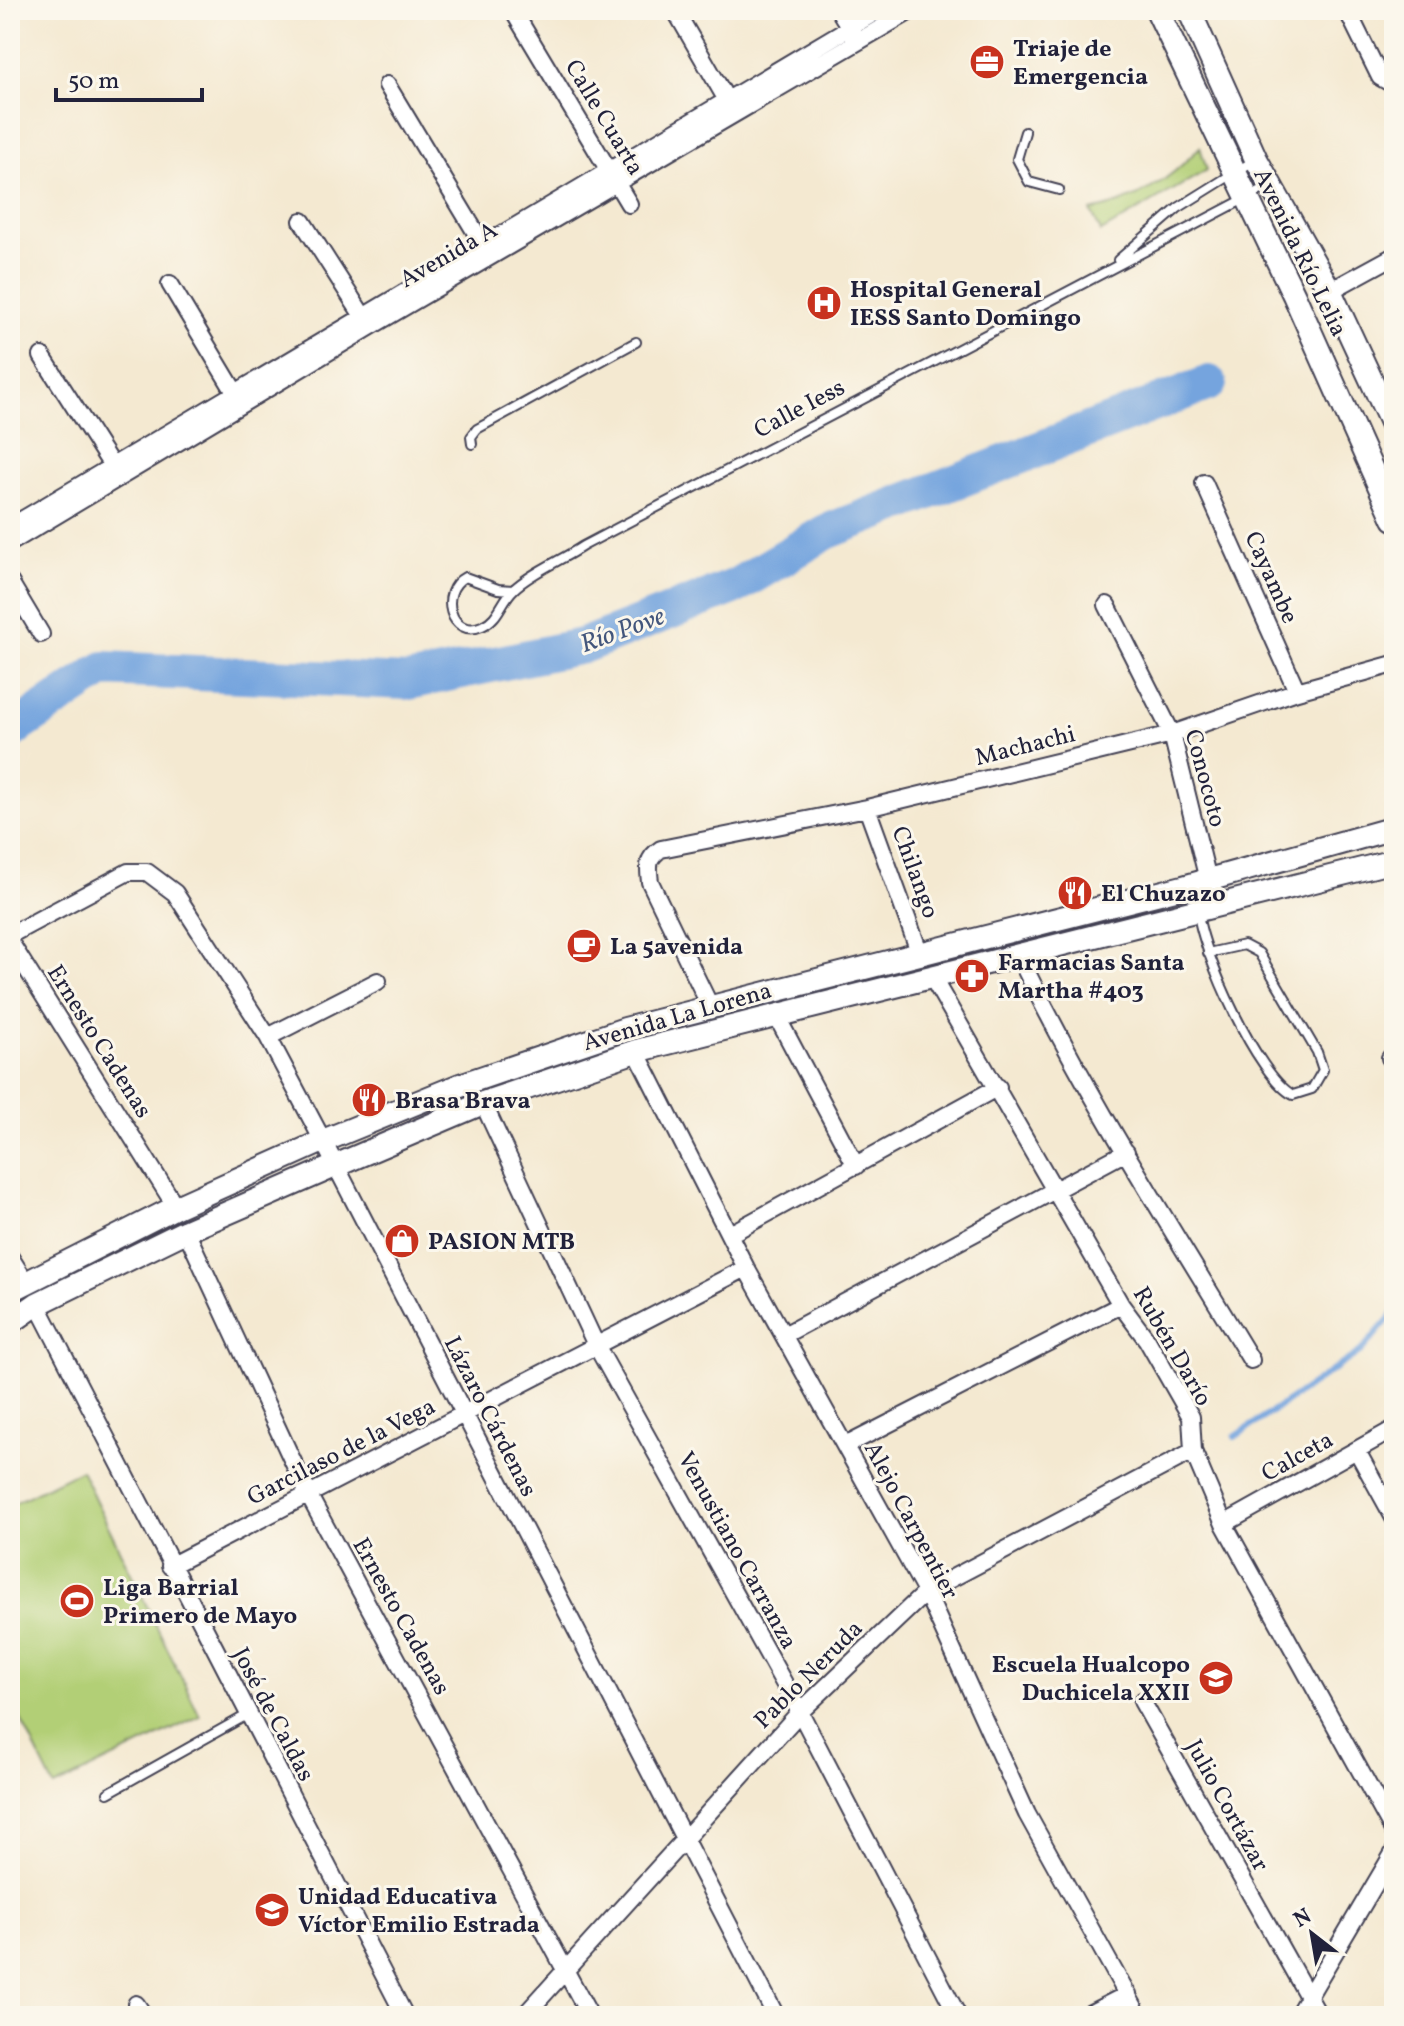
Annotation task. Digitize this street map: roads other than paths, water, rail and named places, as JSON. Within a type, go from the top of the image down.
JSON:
[{"type":"main road","name":"Avenida Río Lelia","points":[[1157,10],[1294,295],[1394,519]]},
{"type":"main road","name":"Avenida Río Lelia","points":[[1189,10],[1256,159],[1389,404],[1394,429]]},
{"type":"main road","name":"Avenida La Lorena","points":[[18,1286],[176,1207],[323,1141],[460,1085],[625,1029],[1208,880],[1394,828]]},
{"type":"main road","name":"Avenida La Lorena","points":[[10,1323],[37,1304],[186,1231],[335,1166],[483,1103],[636,1051],[1394,861]]},
{"type":"street","points":[[675,10],[732,108]]},
{"type":"street","points":[[839,10],[854,34]]},
{"type":"street","name":"Avenida A","points":[[854,34],[879,10]]},
{"type":"street","name":"Avenida A","points":[[10,543],[116,472],[366,321],[854,34],[912,10]]},
{"type":"street","points":[[1347,10],[1387,81]]},
{"type":"street","name":"Calle Cuarta","points":[[515,14],[629,204]]},
{"type":"street","points":[[387,85],[487,251]]},
{"type":"street","points":[[302,221],[366,321]]},
{"type":"street","points":[[1330,291],[1394,256]]},
{"type":"street","points":[[170,284],[238,398]]},
{"type":"street","points":[[42,356],[116,472]]},
{"type":"street","name":"Avenida A","points":[[10,527],[116,472]]},
{"type":"street","name":"Cayambe","points":[[1204,483],[1297,691]]},
{"type":"street","points":[[10,582],[41,634]]},
{"type":"street","name":"Conocoto","points":[[1107,605],[1172,734],[1208,880]]},
{"type":"street","name":"Machachi","points":[[710,1006],[650,882],[648,865],[652,855],[661,849],[867,808],[1172,734],[1297,691],[1394,664]]},
{"type":"street","name":"Chilango","points":[[867,808],[920,954]]},
{"type":"street","name":"Lázaro Cárdenas","points":[[10,935],[128,872],[147,872],[175,893],[268,1037],[776,2016]]},
{"type":"street","name":"Ernesto Cadenas","points":[[10,942],[176,1207]]},
{"type":"street","points":[[1019,956],[1047,1015],[1251,1360]]},
{"type":"street","name":"Rubén Darío","points":[[932,977],[1121,1305],[1147,1340],[1191,1417],[1193,1451],[1224,1524],[1394,1832]]},
{"type":"street","points":[[268,1037],[378,981]]},
{"type":"street","points":[[776,1015],[856,1166]]},
{"type":"street","name":"Alejo Carpentier","points":[[636,1051],[746,1268],[926,1592],[1027,1814],[1139,2016]]},
{"type":"street","points":[[730,1234],[998,1087]]},
{"type":"street","name":"Venustiano Carranza","points":[[483,1103],[596,1345],[800,1712],[958,2016]]},
{"type":"street","points":[[784,1335],[1126,1152]]},
{"type":"street","name":"Ernesto Cadenas","points":[[186,1231],[308,1494],[590,2016]]},
{"type":"street","points":[[10,1257],[18,1286]]},
{"type":"street","name":"Garcilaso de la Vega","points":[[170,1566],[746,1268]]},
{"type":"street","name":"José de Caldas","points":[[37,1304],[405,2016]]},
{"type":"street","points":[[845,1446],[1121,1305]]},
{"type":"street","name":"Calceta","points":[[1224,1524],[1394,1429]]},
{"type":"street","name":"Pablo Neruda","points":[[524,2016],[800,1712],[926,1592],[1193,1451]]},
{"type":"street","points":[[1357,1451],[1394,1518]]},
{"type":"street","name":"Julio Cortázar","points":[[1142,1701],[1319,2016]]},
{"type":"street","points":[[1297,2016],[1394,1852]]},
{"type":"street","points":[[1085,2016],[1128,1994]]},
{"type":"lane","points":[[1025,132],[1017,159],[1029,182],[1059,190]]},
{"type":"lane","name":"Calle Iess","points":[[1108,269],[1178,208],[1256,159]]},
{"type":"lane","name":"Calle Iess","points":[[513,590],[498,589],[465,577],[455,582],[449,594],[449,608],[457,623],[465,628],[482,626],[494,619],[513,590],[583,546],[1270,186]]},
{"type":"lane","points":[[472,444],[471,437],[477,429],[636,342]]},
{"type":"lane","points":[[1198,912],[1208,953],[1272,1079],[1293,1095],[1312,1089],[1323,1070],[1317,1052],[1259,953],[1244,945],[1208,953]]},
{"type":"lane","points":[[108,1793],[247,1715]]},
{"type":"waterway","name":"Río Pove","points":[[10,732],[104,669],[408,682],[582,646],[736,586],[826,532],[1209,383]]},
{"type":"waterway","points":[[1235,1437],[1361,1351],[1394,1313]]},
{"type":"place","name":"Triaje de Emergencia","points":[[987,62]]},
{"type":"place","name":"Hospital General IESS Santo Domingo","points":[[824,303]]},
{"type":"place","name":"El Chuzazo","points":[[1075,893]]},
{"type":"place","name":"La 5avenida","points":[[584,946]]},
{"type":"place","name":"Farmacias Santa Martha #403","points":[[972,976]]},
{"type":"place","name":"Brasa Brava","points":[[369,1100]]},
{"type":"place","name":"PASION MTB","points":[[402,1241]]},
{"type":"place","name":"Liga Barrial Primero de Mayo","points":[[77,1601]]},
{"type":"place","name":"Escuela Hualcopo Duchicela XXII","points":[[1216,1678]]},
{"type":"place","name":"Unidad Educativa Víctor Emilio Estrada","points":[[272,1910]]}]
